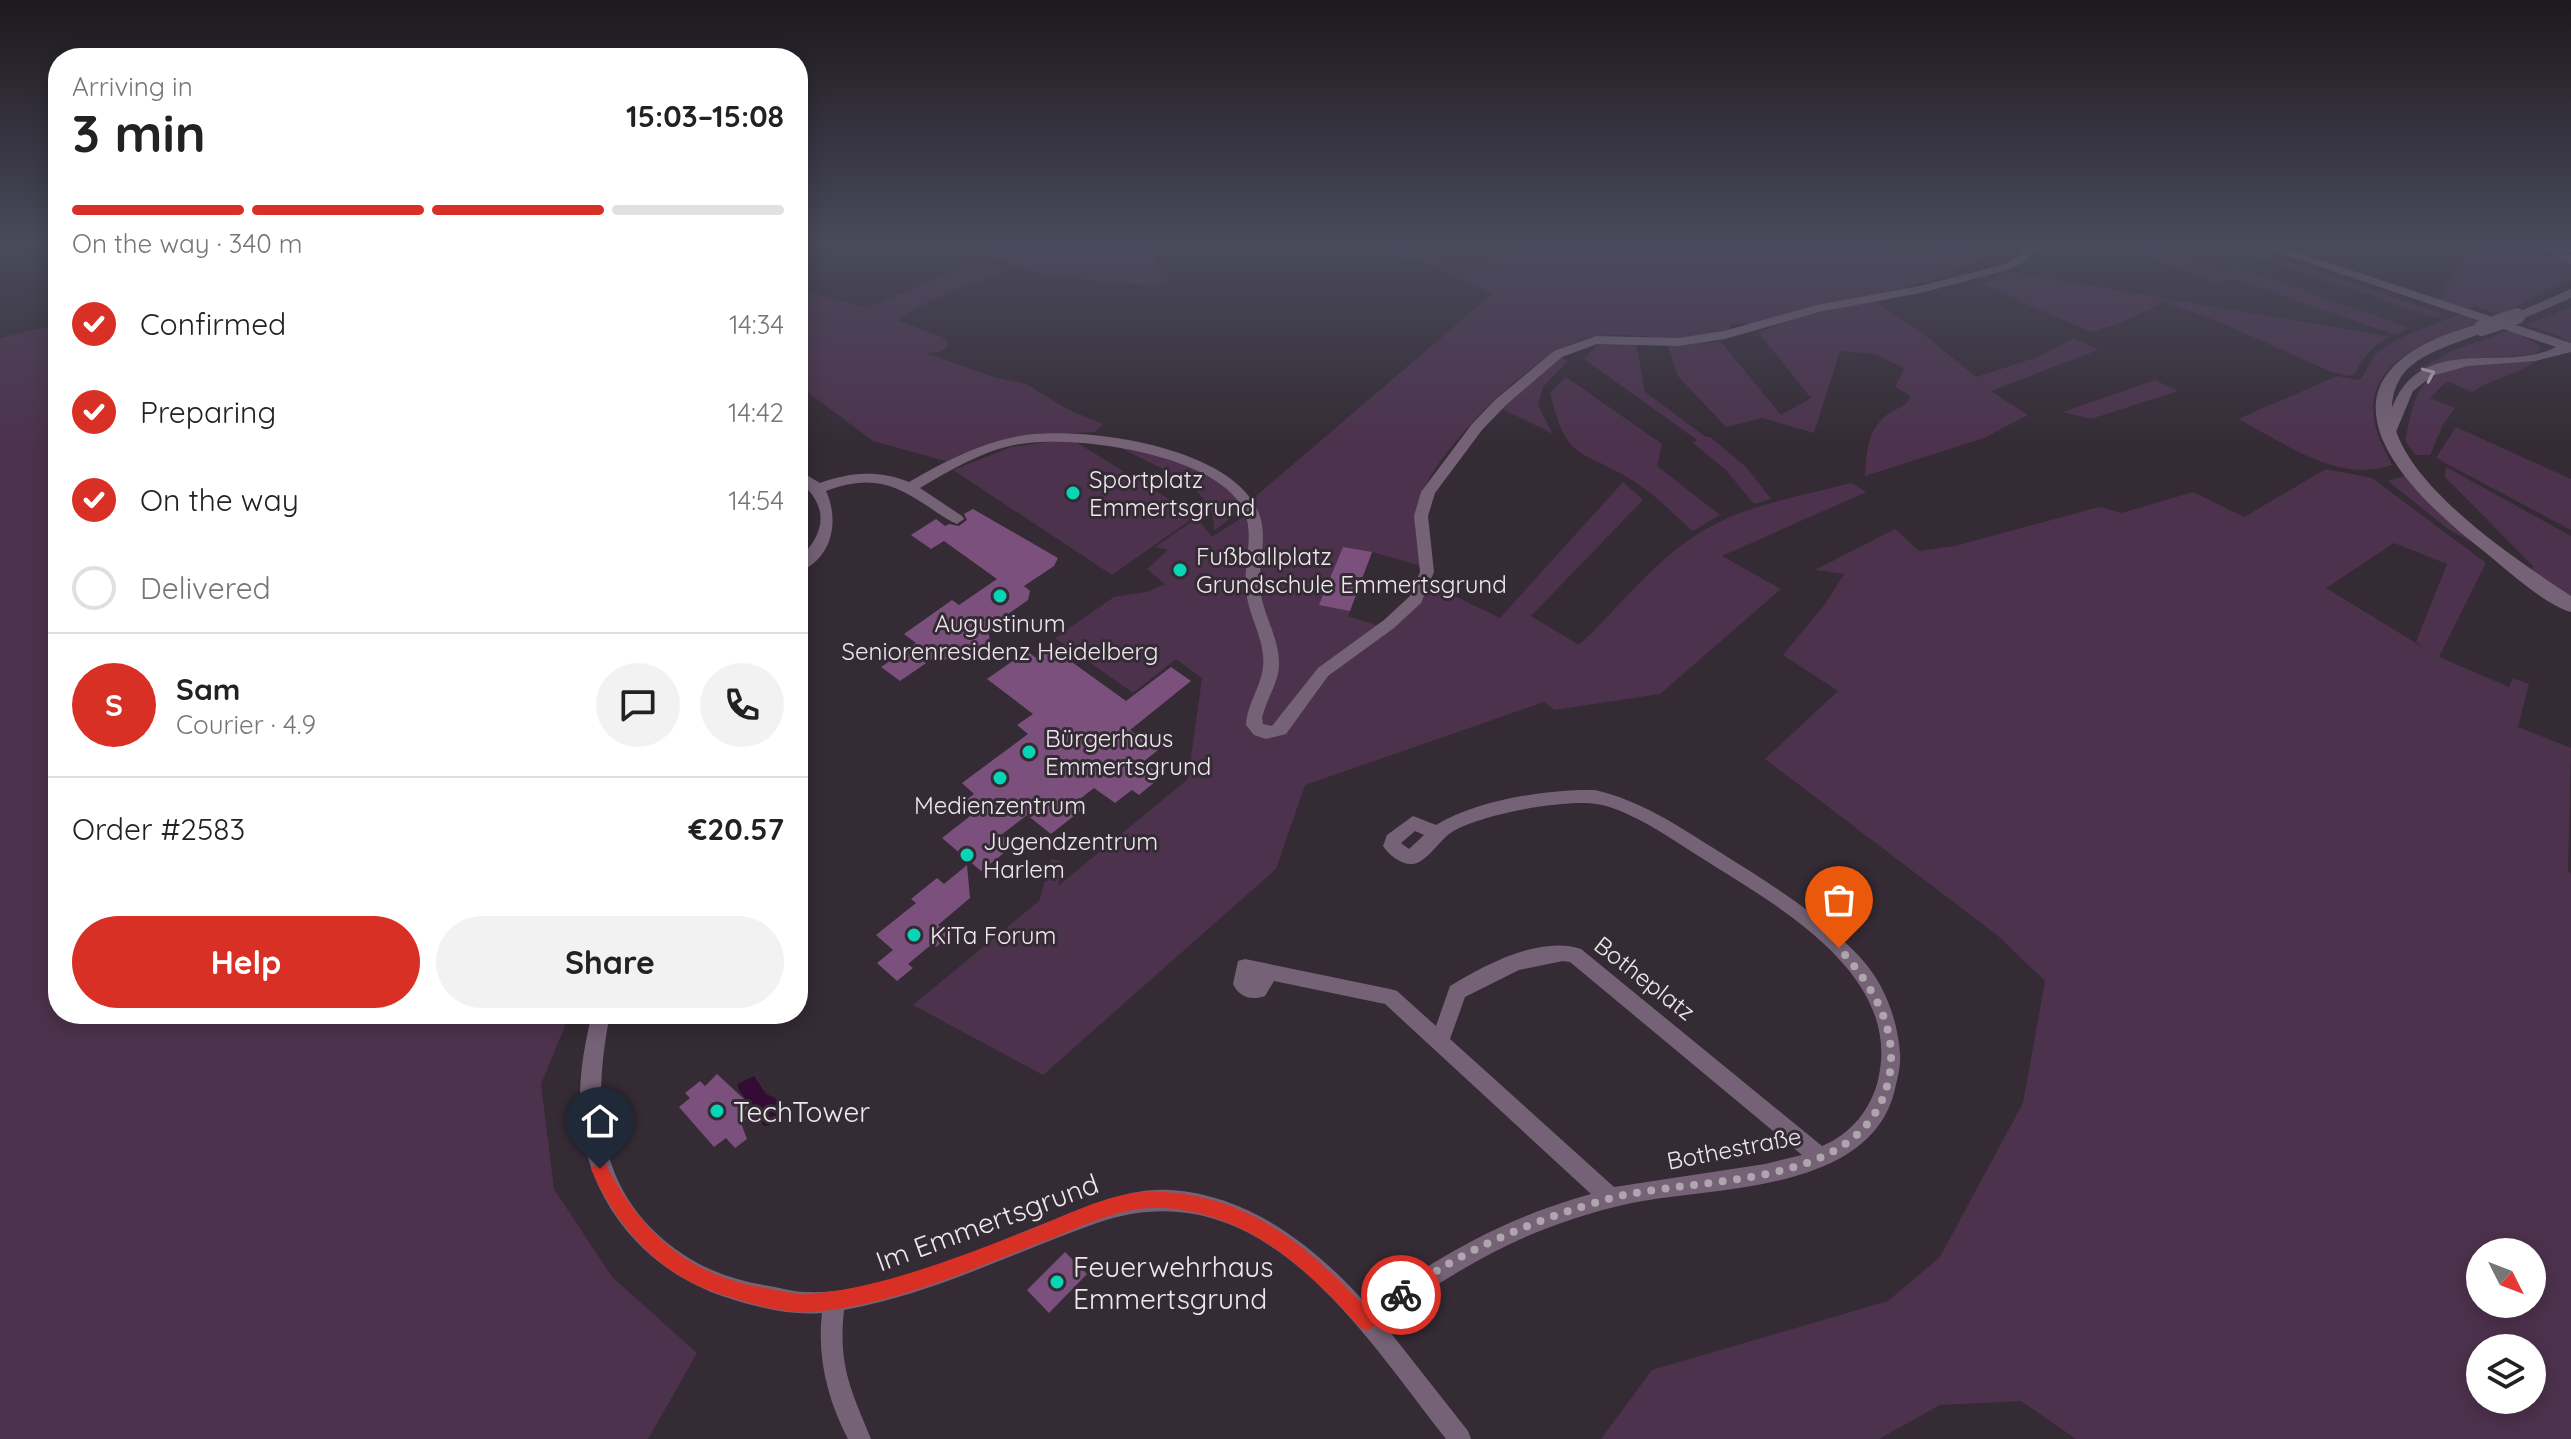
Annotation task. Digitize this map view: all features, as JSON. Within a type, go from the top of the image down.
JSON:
[{"type":"street","points":[[911,487],[983,451],[1042,437],[1094,438],[1150,450],[1205,470],[1234,485],[1247,500],[1253,517],[1253,593],[1271,658],[1267,686],[1256,710],[1254,725],[1266,733],[1273,733],[1280,730],[1323,672],[1412,604],[1422,589],[1427,572],[1421,516],[1428,492],[1493,410],[1535,370],[1558,354],[1596,340],[1678,342],[1725,335],[1813,310]]},
{"type":"street","points":[[2453,310],[2566,349]]},
{"type":"street","points":[[2531,310],[2420,354],[2394,374],[2383,397],[2382,409],[2388,436],[2412,477],[2499,555],[2571,605]]},
{"type":"street","points":[[2388,436],[2404,395],[2421,376],[2466,362],[2566,349]]},
{"type":"street","points":[[818,489],[845,479],[886,477],[911,487],[957,519]]},
{"type":"street","points":[[808,482],[818,489],[829,518],[828,530],[808,548]]},
{"type":"street","name":"Bothestraße","points":[[1367,1322],[1425,1278],[1471,1252],[1528,1226],[1611,1198],[1778,1171],[1821,1158],[1861,1133],[1872,1120],[1887,1089],[1891,1068],[1891,1047],[1880,1007],[1856,968],[1824,933],[1780,900],[1668,828],[1613,802],[1583,796],[1537,800],[1453,823],[1439,833]]},
{"type":"street","name":"Botheplatz","points":[[1440,1042],[1453,996],[1462,988],[1542,954],[1569,953],[1603,976],[1821,1158]]},
{"type":"street","points":[[1264,972],[1390,997],[1611,1198]]},
{"type":"street","name":"Im Emmertsgrund","points":[[598,1024],[587,1091],[589,1123],[600,1169],[618,1206],[652,1245],[676,1264],[709,1282],[743,1293],[809,1303],[834,1300],[915,1282],[1118,1204],[1163,1199],[1213,1207],[1260,1227],[1316,1268],[1367,1322],[1460,1439]]},
{"type":"street","points":[[834,1300],[830,1331],[831,1361],[837,1390],[860,1439]]},
{"type":"shaded area","points":[[808,310],[914,310],[897,320],[947,339],[948,346],[940,352],[926,353],[994,377],[1026,384],[1067,409],[1103,424],[1095,432],[1015,436],[949,462],[873,441],[808,392]]},
{"type":"shaded area","points":[[1473,310],[1811,310],[1750,325],[1733,323],[1728,331],[1686,338],[1622,335],[1588,338],[1541,362],[1490,404],[1466,429],[1429,478],[1416,516],[1422,566],[1372,552],[1348,616],[1388,629],[1428,583],[1500,618],[1623,482],[1643,500],[1531,616],[1579,645],[1664,560],[1713,525],[1770,503],[1851,483],[1866,492],[1722,556],[1781,589],[1660,694],[1554,710],[1544,702],[1305,785],[1276,869],[1043,1075],[913,1005],[1039,901],[1051,859],[1062,861],[1058,886],[1188,779],[1202,678],[1176,659],[1133,693],[1055,638],[1114,597],[1147,592],[1165,584],[1147,569],[1168,550],[1155,547],[1197,518],[1212,537],[1246,515],[1256,496]]},
{"type":"shaded area","points":[[1830,310],[1887,310],[1920,331],[1976,377],[2038,357],[2074,338],[2098,350],[1991,391],[2028,415],[1984,438],[1865,476],[1868,449],[1877,425],[1911,396],[1895,387],[1904,369],[1876,354],[1840,351],[1814,433],[1762,418],[1726,427],[1678,376],[1667,345],[1721,342],[1781,415],[1811,398],[1758,332]]},
{"type":"shaded area","points":[[2041,310],[2148,310],[2120,323],[2091,332]]},
{"type":"shaded area","points":[[2187,310],[2233,310],[2390,337],[2373,348],[2355,374],[2349,376],[2332,372]]},
{"type":"shaded area","points":[[2324,310],[2359,310],[2410,328],[2395,335]]},
{"type":"shaded area","points":[[2412,310],[2432,310],[2443,314],[2435,318]]},
{"type":"shaded area","points":[[2486,310],[2509,310],[2499,315]]},
{"type":"shaded area","points":[[2563,310],[2571,310],[2571,344],[2559,336],[2526,325]]},
{"type":"shaded area","points":[[2461,314],[2479,322],[2422,345],[2404,356],[2390,368],[2379,384],[2374,402],[2375,424],[2392,465],[2352,469],[2332,465],[2293,449],[2238,419],[2337,376],[2358,380],[2372,358],[2384,348],[2416,331]]},
{"type":"shaded area","points":[[48,326],[48,1024],[566,1024],[541,1084],[554,1189],[612,1277],[697,1353],[648,1439],[0,1439],[0,338]]},
{"type":"shaded area","points":[[2511,330],[2539,345],[2540,350],[2534,354],[2463,360],[2415,371],[2454,350]]},
{"type":"shaded area","points":[[1636,343],[1645,392],[1710,437],[1746,467],[1771,499],[1754,504],[1726,470],[1693,443],[1697,440],[1584,359],[1598,344]]},
{"type":"shaded area","points":[[1561,358],[1568,361],[1543,387],[1538,405],[1553,434],[1501,408]]},
{"type":"shaded area","points":[[2540,359],[2472,392],[2447,381],[2430,398],[2455,408],[2443,425],[2430,455],[2415,455],[2405,440],[2417,395],[2429,380],[2475,364]]},
{"type":"shaded area","points":[[1566,377],[1662,444],[1657,466],[1720,515],[1693,531],[1643,487],[1579,452],[1563,433],[1550,393]]},
{"type":"shaded area","points":[[2155,380],[2178,391],[2091,419],[2063,412]]},
{"type":"shaded area","points":[[2456,427],[2571,479],[2571,530],[2436,458]]},
{"type":"shaded area","name":"Sportplatz Emmertsgrund","points":[[1071,439],[1196,516],[1112,575],[953,470],[1011,447]]},
{"type":"shaded area","points":[[1117,445],[1159,456],[1219,480],[1229,487],[1244,508],[1214,531],[1212,514],[1193,488]]},
{"type":"shaded area","points":[[2446,467],[2571,536],[2571,597],[2532,570],[2533,566],[2445,477]]},
{"type":"shaded area","points":[[2326,469],[2372,478],[2486,563],[2439,657],[2509,687],[2513,678],[2529,684],[2518,727],[2571,748],[2568,871],[2571,874],[2571,1439],[2076,1439],[2021,1401],[1940,1405],[1879,1439],[1601,1439],[1652,1370],[1888,1301],[1940,1257],[2023,1103],[2045,981],[1997,935],[1765,759],[1838,691],[1783,655],[1826,603],[1844,574],[1815,570],[1895,529],[1919,551],[1955,546],[2099,507],[2122,513],[2193,492],[2244,517]],"holes":[[[2394,543],[2447,564],[2416,642],[2424,648],[2326,588]]]},
{"type":"shaded area","points":[[2404,476],[2485,549],[2448,529],[2388,481]]},
{"type":"shaded area","points":[[754,1076],[766,1094],[775,1098],[783,1108],[772,1125],[764,1126],[738,1088],[738,1084]]},
{"type":"building","name":"Augustinum Seniorenresidenz Heidelberg","points":[[973,509],[1058,558],[1054,566],[1024,586],[1030,591],[1028,600],[988,628],[990,642],[977,651],[963,647],[942,662],[935,657],[900,681],[881,667],[916,643],[904,634],[952,600],[959,605],[997,579],[944,541],[931,549],[911,535],[936,519],[945,526],[959,526],[967,520],[964,514]]},
{"type":"building","points":[[1343,547],[1372,552],[1350,611],[1319,605]]},
{"type":"building","points":[[1051,647],[1126,701],[1171,667],[1191,681],[1130,730],[1158,750],[1143,762],[1162,776],[1139,795],[1132,790],[1115,803],[1094,788],[1076,802],[1084,808],[1051,834],[1027,815],[1001,835],[1014,845],[981,871],[942,838],[974,813],[962,803],[974,794],[962,783],[1028,734],[1017,725],[1033,714],[987,679],[1027,651],[1036,658]]},
{"type":"building","points":[[967,865],[970,898],[938,925],[950,935],[936,947],[932,944],[908,964],[913,968],[897,981],[877,963],[893,950],[876,935],[916,903],[911,899],[937,878],[944,884]]},
{"type":"building","name":"TechTower","points":[[717,1074],[744,1099],[753,1115],[741,1123],[747,1139],[735,1148],[726,1138],[714,1147],[679,1107],[690,1098],[685,1093],[700,1081],[705,1086]]},
{"type":"building","name":"Feuerwehrhaus Emmertsgrund","points":[[1065,1252],[1087,1274],[1049,1313],[1027,1290]]},
{"type":"way so far","points":[[1401,1295],[1471,1252],[1569,1210],[1653,1189],[1801,1165],[1827,1155],[1861,1133],[1872,1120],[1887,1089],[1891,1047],[1887,1026],[1871,988],[1839,948]]},
{"type":"place","name":"Sportplatz Emmertsgrund","points":[[1073,493]]},
{"type":"place","name":"Fußballplatz Grundschule Emmertsgrund","points":[[1180,570]]},
{"type":"place","name":"Augustinum Seniorenresidenz Heidelberg","points":[[1000,596]]},
{"type":"place","name":"Bürgerhaus Emmertsgrund","points":[[1029,752]]},
{"type":"place","name":"Medienzentrum","points":[[1000,778]]},
{"type":"place","name":"Jugendzentrum Harlem","points":[[967,855]]},
{"type":"place","name":"KiTa Forum","points":[[914,935]]},
{"type":"place","name":"TechTower","points":[[717,1111]]},
{"type":"place","name":"Feuerwehrhaus Emmertsgrund","points":[[1057,1282]]},
{"type":"route","points":[[600,1169],[618,1206],[652,1245],[672,1262],[709,1282],[771,1298],[809,1303],[915,1282],[1118,1204],[1163,1199],[1213,1207],[1260,1227],[1316,1268],[1342,1292],[1367,1322],[1401,1295]]}]
